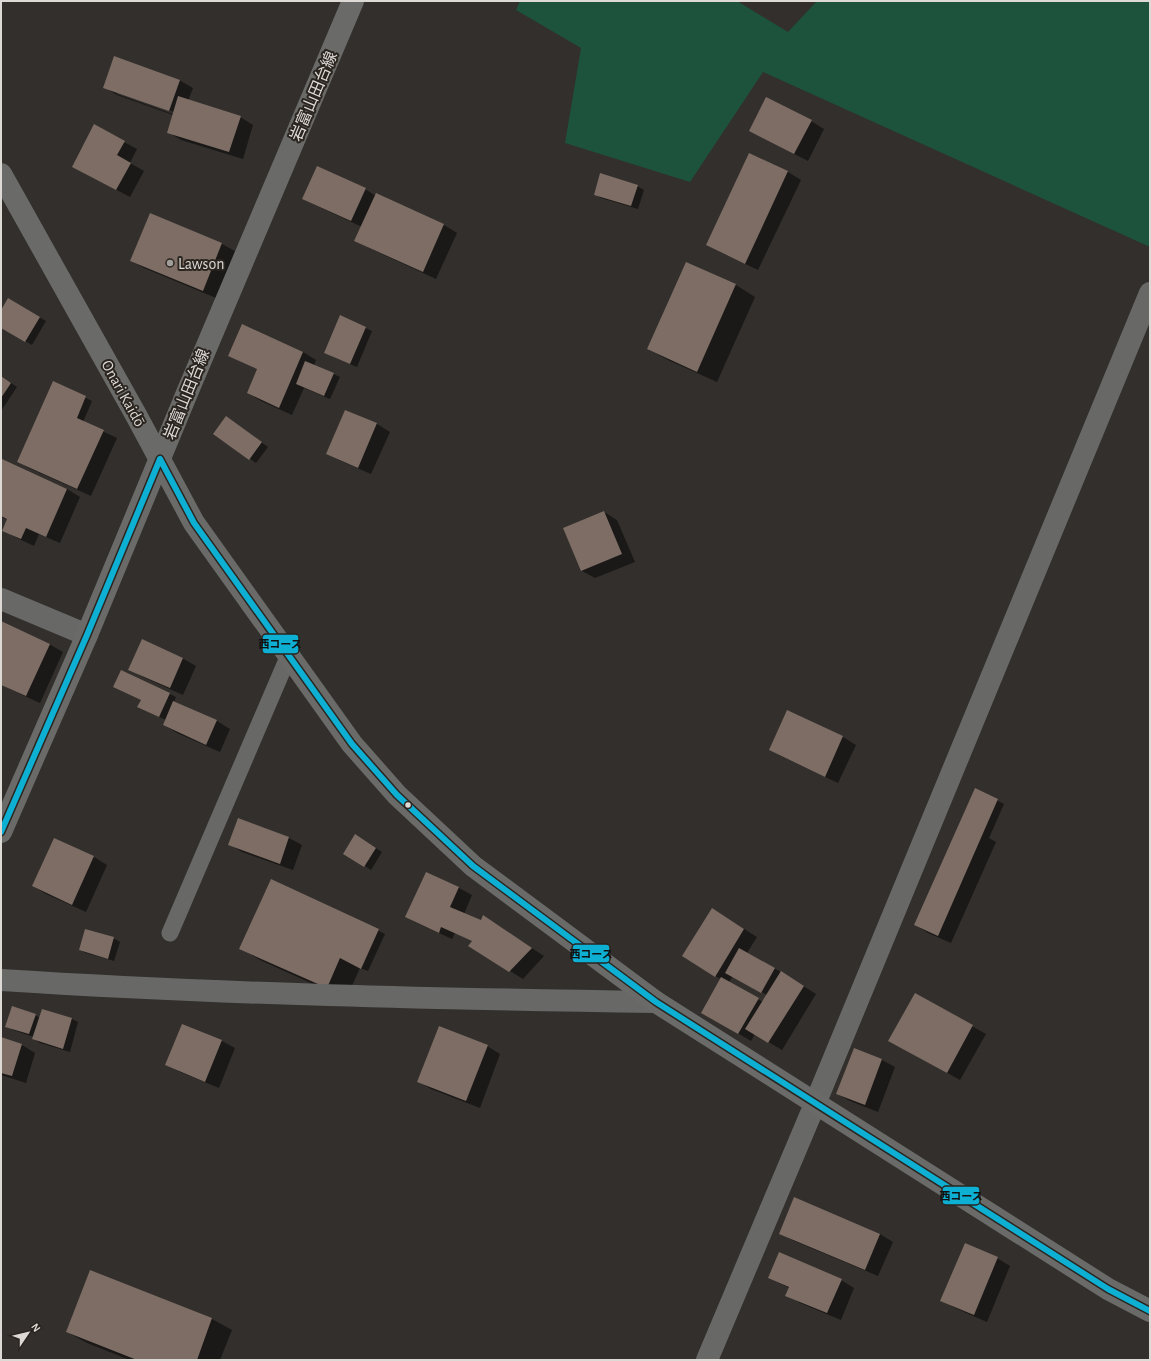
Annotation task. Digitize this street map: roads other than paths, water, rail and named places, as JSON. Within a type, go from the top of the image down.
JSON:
[{"type":"street","name":"岩富山田台線","points":[[1,832],[86,635],[186,393],[353,1]]},
{"type":"street","name":"Onari Kaidō","points":[[1,174],[136,415],[194,523],[352,744],[403,800],[473,866],[656,1002],[1108,1289],[1150,1311]]},
{"type":"street","points":[[708,1360],[1150,293]]},
{"type":"street","points":[[1,598],[86,635]]},
{"type":"street","points":[[1,980],[149,989],[477,999],[656,1002]]},
{"type":"lane","points":[[170,932],[289,655]]},
{"type":"place","name":"Lawson","points":[[170,263]]}]
